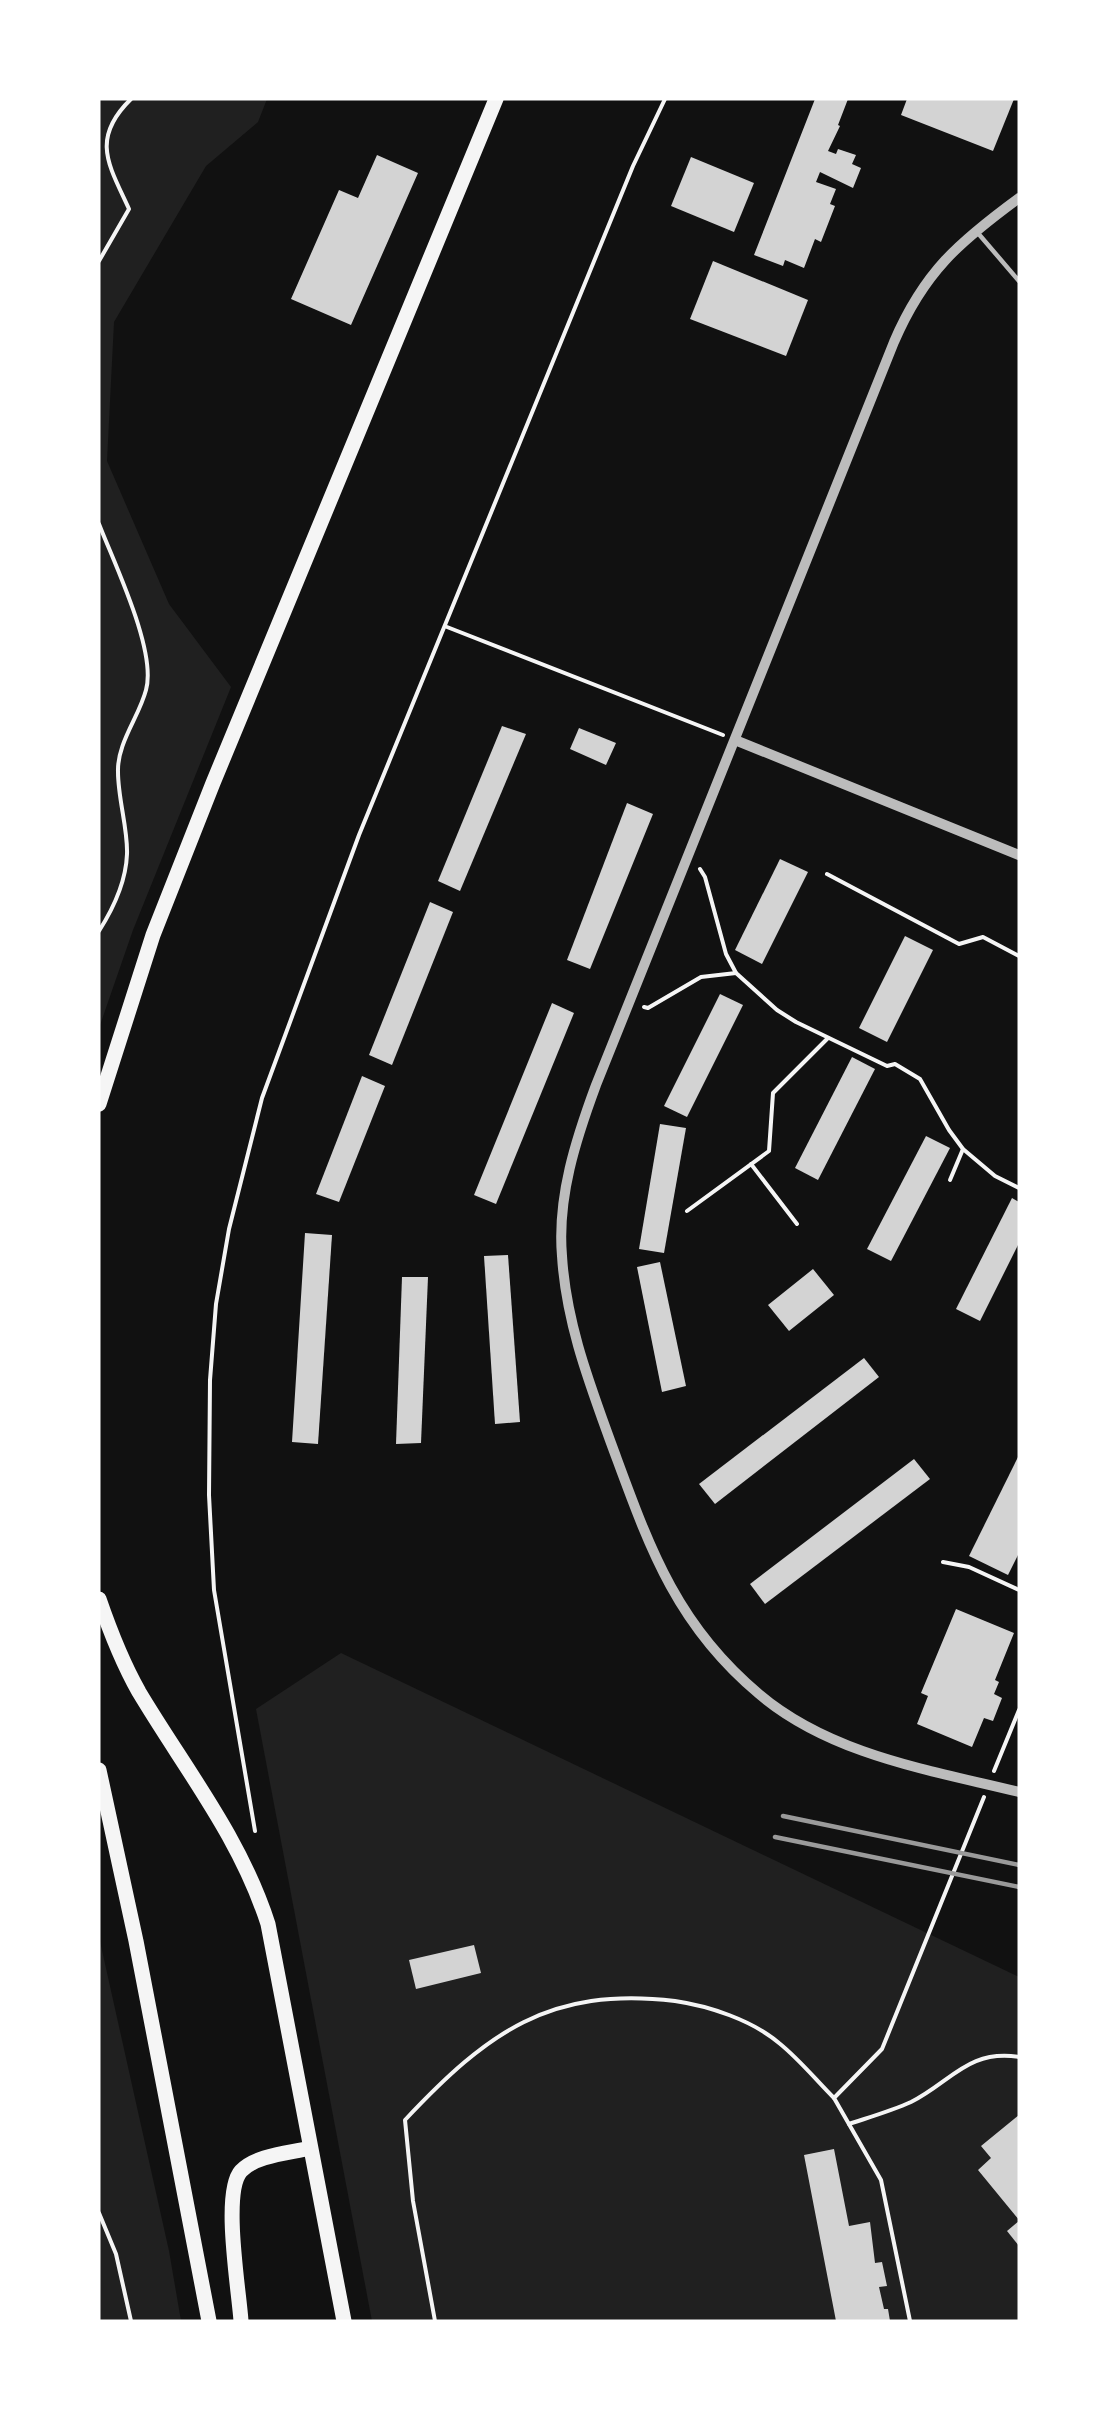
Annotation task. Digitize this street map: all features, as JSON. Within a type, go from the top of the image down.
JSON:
[{"type":"main road","points":[[99,1104],[131,997],[174,881],[496,99]]},
{"type":"main road","points":[[99,1599],[112,1636],[139,1691],[216,1810],[258,1895],[268,1924],[344,2321]]},
{"type":"main road","points":[[99,1770],[136,1941],[209,2321]]},
{"type":"main road","points":[[241,2321],[231,2208],[235,2181],[242,2171],[256,2161],[310,2148]]},
{"type":"street","points":[[1019,198],[975,230],[935,269],[907,311],[596,1084],[571,1161],[562,1228],[561,1255],[568,1309],[581,1360],[644,1531],[668,1586],[688,1618],[719,1656],[759,1695],[795,1719],[849,1746],[887,1760],[1019,1792]]},
{"type":"street","points":[[735,740],[1019,855]]},
{"type":"lane","points":[[975,230],[1019,281]]},
{"type":"path","points":[[99,261],[129,209],[106,159],[109,132],[120,110],[131,99]]},
{"type":"path","points":[[255,1831],[214,1590],[209,1438],[216,1304],[229,1228],[262,1098],[279,1046],[359,835],[447,627],[633,166],[665,99]]},
{"type":"path","points":[[99,524],[141,636],[147,669],[147,689],[130,729],[118,770],[128,853],[125,873],[113,906],[99,931]]},
{"type":"path","points":[[447,627],[735,740]]},
{"type":"path","points":[[699,868],[705,877],[726,954],[736,973],[777,1010],[828,1038],[887,1066],[895,1064],[920,1078],[949,1130],[963,1149],[994,1176],[1019,1188]]},
{"type":"path","points":[[827,873],[959,944],[983,937],[1019,956]]},
{"type":"path","points":[[630,1001],[648,1008],[701,977],[736,973]]},
{"type":"path","points":[[687,1210],[769,1151],[772,1093],[828,1038]]},
{"type":"path","points":[[950,1180],[963,1149]]},
{"type":"path","points":[[751,1164],[797,1224]]},
{"type":"path","points":[[943,1562],[969,1567],[1019,1590]]},
{"type":"path","points":[[992,1776],[1019,1710]]},
{"type":"path","points":[[834,2098],[882,2049],[988,1787]]},
{"type":"path","points":[[435,2321],[413,2201],[405,2120],[439,2085],[483,2047],[530,2018],[584,2000],[650,1998],[694,2004],[726,2014],[779,2042],[834,2098],[881,2180],[910,2321]]},
{"type":"path","points":[[849,2124],[910,2102],[970,2062],[993,2056],[1019,2057]]},
{"type":"path","points":[[99,2213],[116,2254],[131,2321]]},
{"type":"shaded area","points":[[99,99],[267,99],[258,122],[206,166],[114,322],[107,461],[169,604],[231,687],[133,930],[99,1028]]},
{"type":"shaded area","points":[[341,1653],[1019,1977],[1019,2321],[372,2321],[256,1709]]},
{"type":"shaded area","points":[[99,1937],[169,2251],[181,2321],[99,2321]]},
{"type":"building","points":[[815,99],[848,99],[838,125],[840,126],[828,151],[836,154],[838,149],[856,155],[852,164],[861,168],[853,188],[820,172],[816,182],[836,189],[830,204],[835,206],[821,242],[815,239],[804,268],[785,260],[783,266],[754,255]]},
{"type":"building","points":[[907,99],[1014,99],[993,151],[901,115]]},
{"type":"building","points":[[377,155],[418,173],[351,325],[291,299],[339,190],[358,198]]},
{"type":"building","points":[[691,157],[754,183],[734,232],[671,206]]},
{"type":"building","points":[[713,261],[808,300],[786,356],[690,319]]},
{"type":"building","points":[[502,726],[526,734],[460,891],[438,881]]},
{"type":"building","points":[[579,728],[616,743],[606,765],[570,749]]},
{"type":"building","points":[[627,803],[653,814],[590,969],[567,960]]},
{"type":"building","points":[[780,859],[808,872],[762,964],[735,950]]},
{"type":"building","points":[[430,902],[453,912],[392,1065],[369,1055]]},
{"type":"building","points":[[905,936],[933,950],[887,1042],[859,1028]]},
{"type":"building","points":[[720,994],[743,1005],[687,1117],[664,1106]]},
{"type":"building","points":[[552,1003],[574,1013],[496,1204],[474,1195]]},
{"type":"building","points":[[852,1057],[875,1069],[818,1180],[795,1168]]},
{"type":"building","points":[[362,1076],[385,1086],[339,1202],[316,1194]]},
{"type":"building","points":[[660,1124],[686,1128],[664,1253],[639,1249]]},
{"type":"building","points":[[926,1136],[950,1148],[891,1261],[867,1249]]},
{"type":"building","points":[[1012,1198],[1019,1202],[1019,1243],[980,1321],[956,1309]]},
{"type":"building","points":[[305,1233],[332,1235],[318,1444],[292,1442]]},
{"type":"building","points":[[508,1255],[520,1422],[495,1424],[484,1256]]},
{"type":"building","points":[[660,1262],[686,1386],[662,1392],[637,1267]]},
{"type":"building","points":[[813,1269],[834,1295],[789,1331],[768,1305]]},
{"type":"building","points":[[402,1277],[428,1277],[421,1443],[396,1444]]},
{"type":"building","points":[[864,1358],[879,1377],[715,1504],[699,1484]]},
{"type":"building","points":[[1019,1455],[1019,1553],[1008,1575],[969,1556]]},
{"type":"building","points":[[914,1459],[930,1479],[765,1604],[750,1584]]},
{"type":"building","points":[[956,1609],[1014,1633],[995,1680],[999,1682],[994,1694],[1002,1698],[993,1721],[984,1718],[972,1747],[917,1724],[928,1696],[921,1693]]},
{"type":"building","points":[[474,1945],[481,1973],[416,1989],[409,1960]]},
{"type":"building","points":[[1019,2115],[1019,2220],[978,2170],[991,2158],[981,2146]]},
{"type":"building","points":[[834,2149],[849,2226],[870,2222],[875,2263],[882,2262],[887,2286],[879,2287],[884,2309],[888,2309],[890,2321],[836,2321],[804,2155]]},
{"type":"building","points":[[1019,2221],[1019,2246],[1007,2231]]},
{"type":"railway","points":[[783,1816],[1019,1865]]},
{"type":"railway","points":[[775,1837],[1019,1887]]}]
